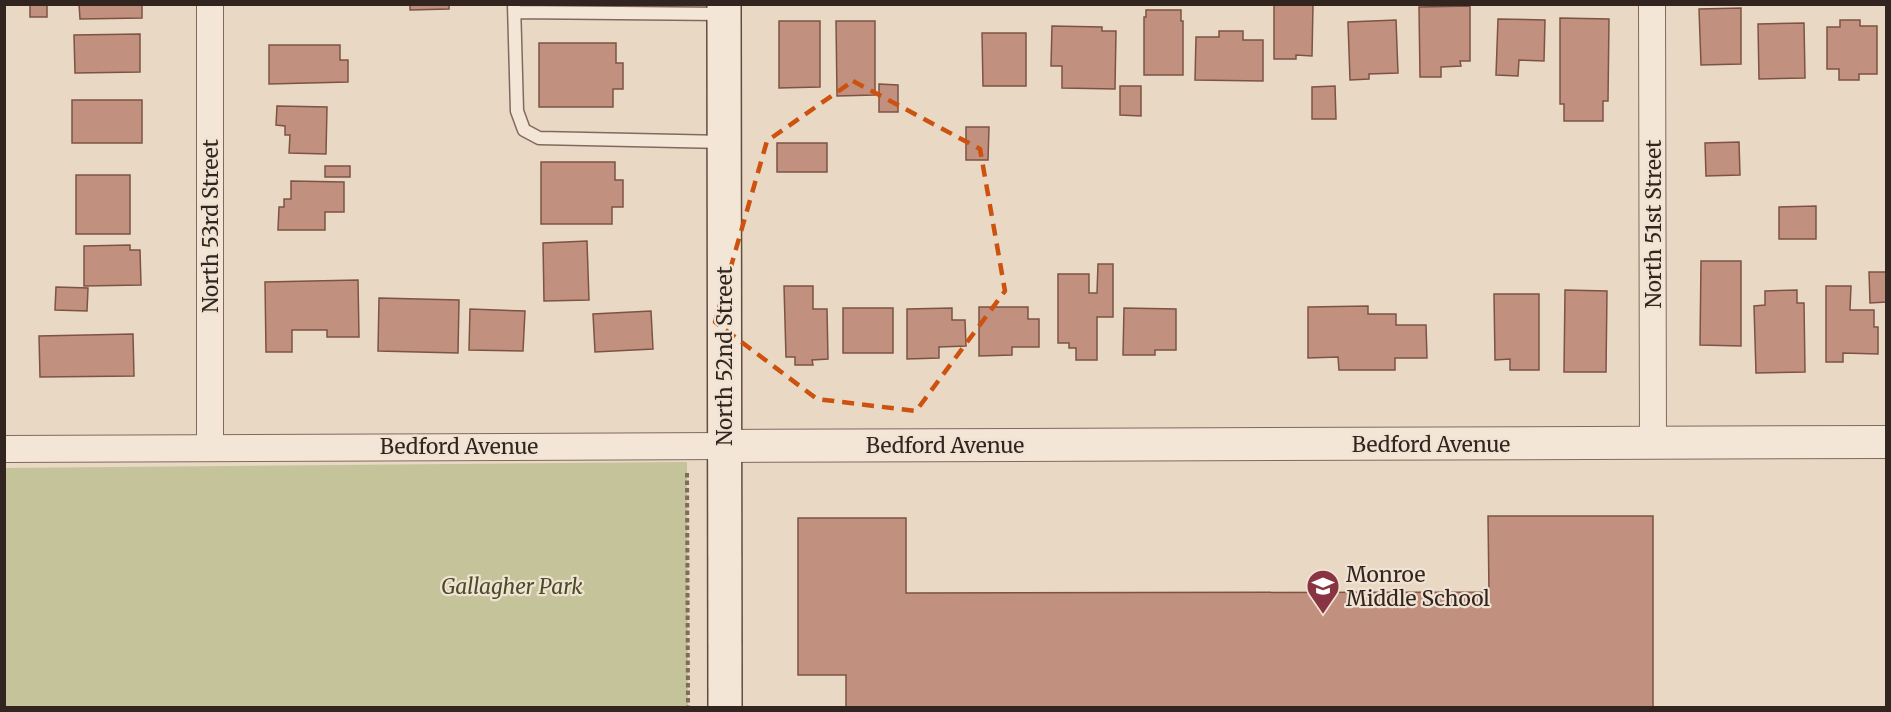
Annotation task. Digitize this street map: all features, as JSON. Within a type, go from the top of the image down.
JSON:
[{"type":"main road","name":"North 52nd Street","points":[[724,9],[725,708]]},
{"type":"street","name":"North 53rd Street","points":[[210,4],[210,447]]},
{"type":"street","name":"North 51st Street","points":[[1652,4],[1653,443]]},
{"type":"street","name":"Bedford Avenue","points":[[4,449],[1887,442]]},
{"type":"lane","points":[[724,9],[515,8],[517,111],[524,130],[539,138],[724,142]]},
{"type":"path","points":[[686,446],[688,708]]},
{"type":"highlighted area","points":[[853,81],[980,149],[1005,291],[916,411],[817,399],[715,322],[767,141]]},
{"type":"green space","name":"Gallagher Park","points":[[687,462],[688,707],[5,707],[5,468]]},
{"type":"building","points":[[30,4],[47,4],[47,17],[30,17]]},
{"type":"building","points":[[79,4],[142,4],[142,18],[80,19]]},
{"type":"building","points":[[410,4],[449,4],[449,9],[410,10]]},
{"type":"building","points":[[535,4],[613,4],[613,7],[535,7]]},
{"type":"building","points":[[1274,4],[1313,4],[1312,56],[1296,55],[1296,59],[1274,59]]},
{"type":"building","points":[[1470,6],[1470,61],[1460,61],[1461,66],[1441,67],[1441,77],[1420,77],[1419,7]]},
{"type":"building","points":[[1741,8],[1741,64],[1701,65],[1699,9]]},
{"type":"building","points":[[1146,10],[1181,10],[1183,75],[1144,75]]},
{"type":"building","points":[[1560,18],[1609,19],[1608,101],[1603,101],[1603,121],[1564,121],[1564,104],[1560,104]]},
{"type":"building","points":[[1498,19],[1545,20],[1544,61],[1519,60],[1518,76],[1496,75]]},
{"type":"building","points":[[1396,20],[1398,73],[1369,74],[1369,79],[1350,80],[1348,22]]},
{"type":"building","points":[[1840,20],[1860,20],[1860,26],[1877,26],[1877,74],[1859,74],[1859,80],[1839,80],[1839,69],[1827,69],[1827,27],[1840,27]]},
{"type":"building","points":[[779,21],[820,21],[820,87],[779,88]]},
{"type":"building","points":[[836,21],[875,21],[875,95],[837,96]]},
{"type":"building","points":[[1804,23],[1805,78],[1759,79],[1758,24]]},
{"type":"building","points":[[1052,26],[1102,27],[1102,31],[1116,31],[1115,89],[1062,88],[1062,66],[1051,66]]},
{"type":"building","points":[[1219,31],[1243,31],[1243,40],[1263,40],[1263,81],[1195,80],[1196,37],[1219,37]]},
{"type":"building","points":[[982,33],[1026,33],[1026,86],[983,86]]},
{"type":"building","points":[[140,34],[140,72],[75,73],[74,35]]},
{"type":"building","points":[[539,43],[616,43],[616,63],[623,63],[623,89],[613,89],[613,107],[539,107]]},
{"type":"building","points":[[269,45],[340,45],[340,60],[348,60],[348,82],[269,84]]},
{"type":"building","points":[[879,84],[898,85],[898,112],[879,112]]},
{"type":"building","points":[[1120,86],[1141,86],[1141,116],[1120,115]]},
{"type":"building","points":[[1335,86],[1336,119],[1312,119],[1312,87]]},
{"type":"building","points":[[72,100],[142,100],[142,143],[72,143]]},
{"type":"building","points":[[277,106],[327,107],[326,154],[289,153],[290,135],[285,135],[285,126],[276,125]]},
{"type":"building","points":[[966,127],[989,127],[988,160],[966,160]]},
{"type":"building","points":[[1739,142],[1740,175],[1706,176],[1705,143]]},
{"type":"building","points":[[777,143],[827,143],[827,172],[777,172]]},
{"type":"building","points":[[541,162],[615,162],[615,180],[623,180],[623,207],[612,207],[612,224],[541,224]]},
{"type":"building","points":[[325,166],[350,166],[350,177],[325,177]]},
{"type":"building","points":[[76,175],[130,175],[130,234],[76,234]]},
{"type":"building","points":[[291,181],[344,182],[344,212],[325,212],[325,230],[278,230],[279,207],[284,207],[284,199],[291,199]]},
{"type":"building","points":[[1816,206],[1816,239],[1779,239],[1779,207]]},
{"type":"building","points":[[587,241],[589,300],[544,301],[543,243]]},
{"type":"building","points":[[130,245],[130,250],[140,250],[141,285],[84,286],[84,246]]},
{"type":"building","points":[[1701,261],[1741,261],[1741,346],[1700,345]]},
{"type":"building","points":[[1098,264],[1113,264],[1113,317],[1097,317],[1097,360],[1076,360],[1076,348],[1069,348],[1069,343],[1058,343],[1058,274],[1089,274],[1089,293],[1097,293]]},
{"type":"building","points":[[1869,272],[1886,272],[1886,302],[1870,303]]},
{"type":"building","points":[[358,280],[359,337],[327,337],[327,330],[292,330],[292,352],[266,352],[265,282]]},
{"type":"building","points":[[784,286],[813,286],[813,309],[827,309],[828,359],[812,360],[813,365],[795,365],[795,357],[786,357]]},
{"type":"building","points":[[1826,286],[1851,286],[1850,310],[1874,310],[1874,327],[1878,327],[1878,354],[1843,353],[1843,362],[1826,362]]},
{"type":"building","points":[[56,287],[88,288],[87,311],[55,310]]},
{"type":"building","points":[[1565,290],[1607,291],[1606,372],[1564,372]]},
{"type":"building","points":[[1797,290],[1797,303],[1804,303],[1805,372],[1756,373],[1754,306],[1765,305],[1765,291]]},
{"type":"building","points":[[1494,294],[1539,294],[1539,370],[1510,370],[1510,359],[1495,360]]},
{"type":"building","points":[[379,298],[459,300],[458,353],[378,351]]},
{"type":"building","points":[[1368,306],[1368,314],[1396,314],[1396,325],[1426,325],[1427,358],[1395,358],[1395,370],[1339,370],[1338,357],[1308,358],[1308,307]]},
{"type":"building","points":[[979,307],[1028,307],[1028,319],[1039,319],[1039,347],[1012,347],[1012,355],[979,356]]},
{"type":"building","points":[[843,308],[893,308],[893,353],[843,353]]},
{"type":"building","points":[[952,308],[952,320],[965,320],[966,346],[939,347],[939,358],[907,359],[907,309]]},
{"type":"building","points":[[1124,308],[1176,309],[1176,350],[1155,350],[1155,355],[1123,355]]},
{"type":"building","points":[[470,309],[525,311],[523,351],[469,350]]},
{"type":"building","points":[[651,311],[653,349],[595,352],[593,314]]},
{"type":"building","points":[[133,334],[134,376],[40,377],[39,336]]},
{"type":"building","points":[[1488,516],[1653,516],[1653,708],[846,708],[846,675],[798,675],[798,518],[906,518],[906,593],[1489,592]]},
{"type":"place","name":"Monroe Middle School","points":[[1323,615]]}]
